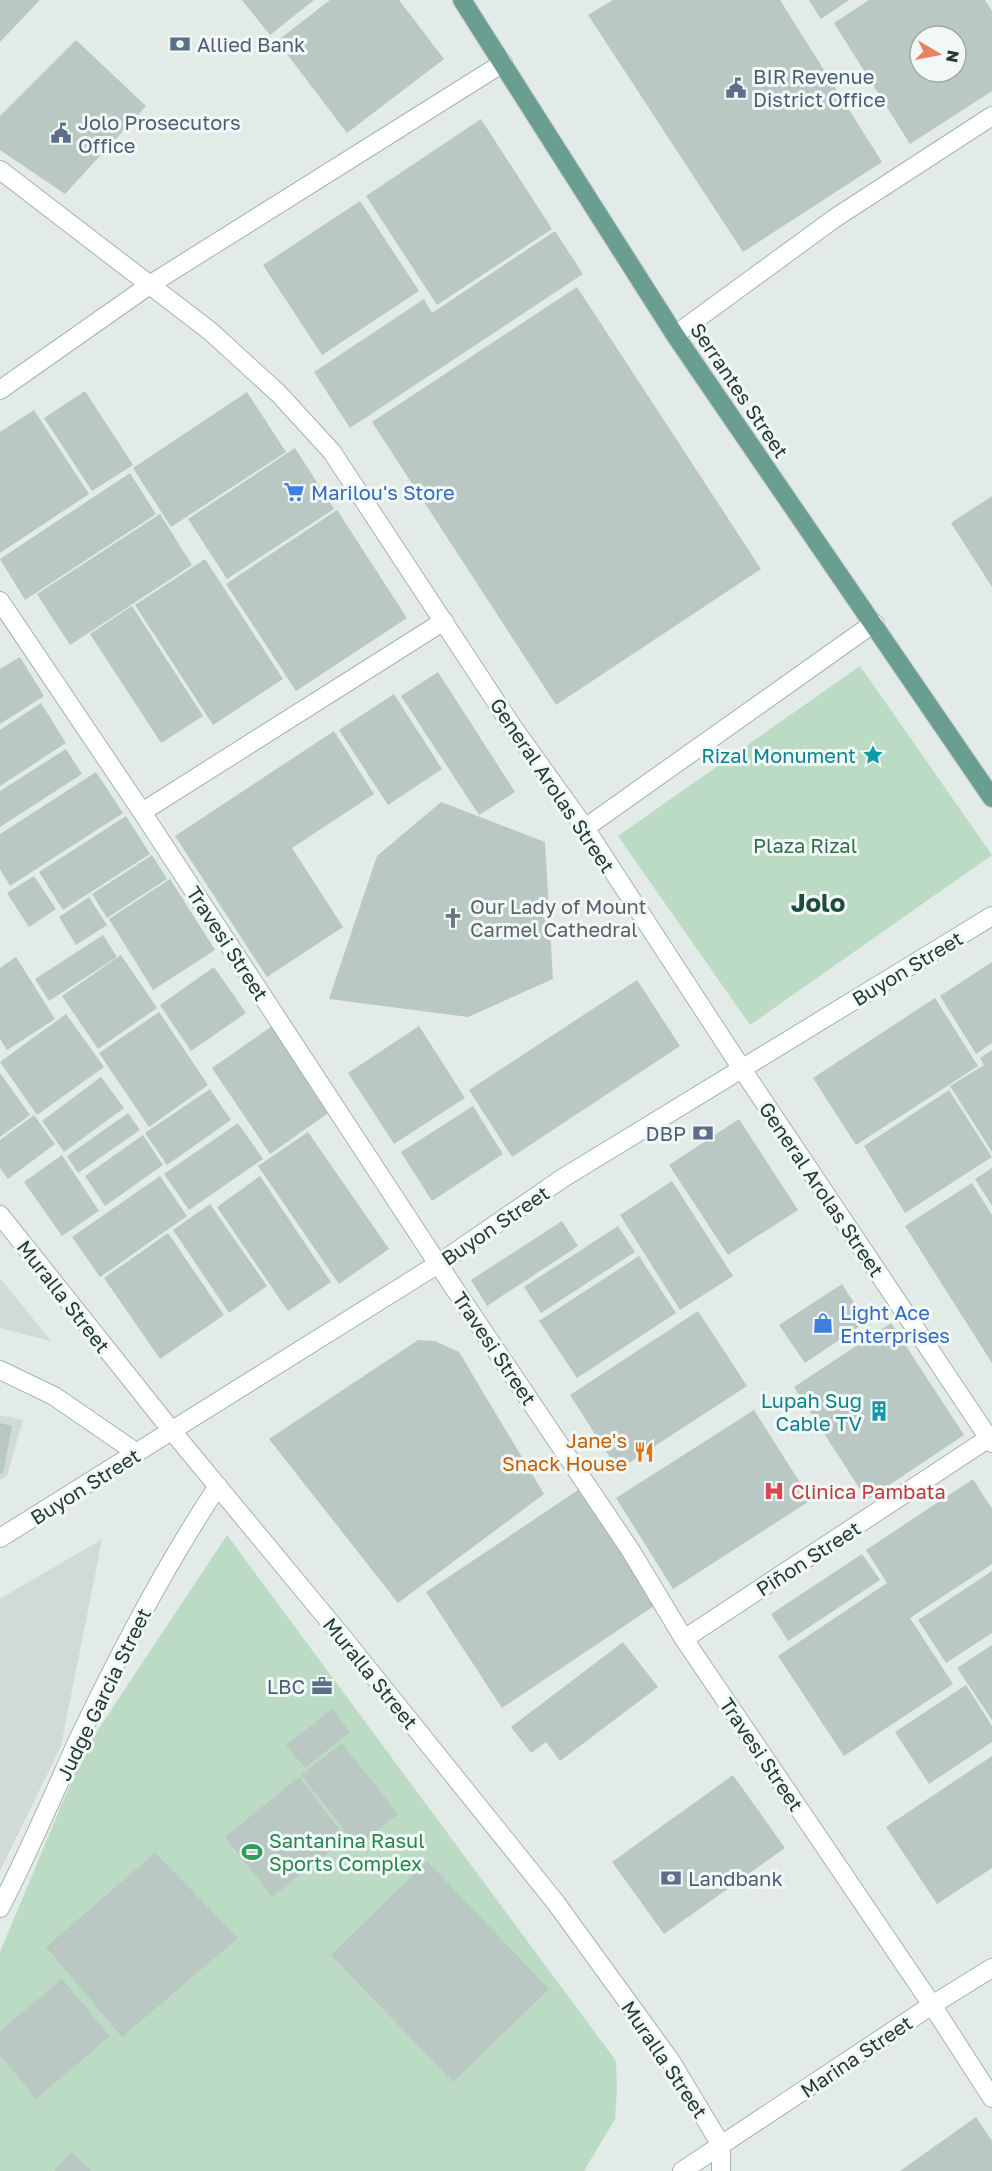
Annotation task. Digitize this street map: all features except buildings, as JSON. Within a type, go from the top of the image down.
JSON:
[{"type":"main road","name":"Serrantes Street","points":[[462,0],[675,335],[992,798]]},
{"type":"street","points":[[0,390],[151,284],[502,63]]},
{"type":"street","points":[[675,335],[835,218],[992,116]]},
{"type":"street","name":"General Arolas Street","points":[[0,170],[210,331],[279,394],[332,452],[512,726],[585,828],[742,1069],[991,1439]]},
{"type":"street","name":"Travesi Street","points":[[0,601],[142,812],[438,1264],[631,1551],[684,1639],[932,2005],[992,2098]]},
{"type":"street","points":[[142,812],[444,621]]},
{"type":"street","points":[[585,828],[874,623]]},
{"type":"street","name":"Buyon Street","points":[[0,1539],[438,1264],[563,1178],[992,916]]},
{"type":"street","name":"Muralla Street","points":[[0,1215],[172,1431],[337,1630],[556,1903],[670,2060],[721,2145]]},
{"type":"street","points":[[0,1370],[54,1396],[137,1453]]},
{"type":"street","name":"Piñon Street","points":[[684,1639],[991,1439]]},
{"type":"street","name":"Judge Garcia Street","points":[[0,1908],[19,1872],[78,1741],[135,1628],[183,1538],[218,1486]]},
{"type":"street","name":"Marina Street","points":[[682,2171],[932,2005],[992,1968]]},
{"type":"street","points":[[721,2145],[721,2171]]},
{"type":"shaded area","points":[[0,1278],[51,1341],[0,1328]]},
{"type":"shaded area","points":[[0,1415],[23,1420],[7,1476],[0,1480]]},
{"type":"shaded area","points":[[102,1539],[61,1746],[0,1871],[0,1599]]},
{"type":"green space","name":"Plaza Rizal","points":[[860,666],[992,855],[750,1025],[618,836]]},
{"type":"green space","name":"Santanina Rasul Sports Complex","points":[[227,1535],[616,2061],[615,2119],[584,2171],[0,2171],[0,1952],[84,1751]]},
{"type":"place","name":"Allied Bank","points":[[180,44]]},
{"type":"place","name":"BIR Revenue District Office","points":[[736,88]]},
{"type":"place","name":"Jolo Prosecutors Office","points":[[61,133]]},
{"type":"place","name":"Marilou's Store","points":[[294,492]]},
{"type":"place","name":"Rizal Monument","points":[[873,755]]},
{"type":"place","name":"Our Lady of Mount Carmel Cathedral","points":[[453,918]]},
{"type":"place","name":"DBP","points":[[703,1133]]},
{"type":"place","name":"Light Ace Enterprises","points":[[823,1323]]},
{"type":"place","name":"Lupah Sug Cable TV","points":[[879,1411]]},
{"type":"place","name":"Jane's Snack House","points":[[644,1452]]},
{"type":"place","name":"Clinica Pambata","points":[[774,1491]]},
{"type":"place","name":"LBC","points":[[322,1686]]},
{"type":"place","name":"Santanina Rasul Sports Complex","points":[[252,1852]]},
{"type":"place","name":"Landbank","points":[[671,1878]]},
{"type":"district","name":"Jolo","points":[[818,902]]}]
